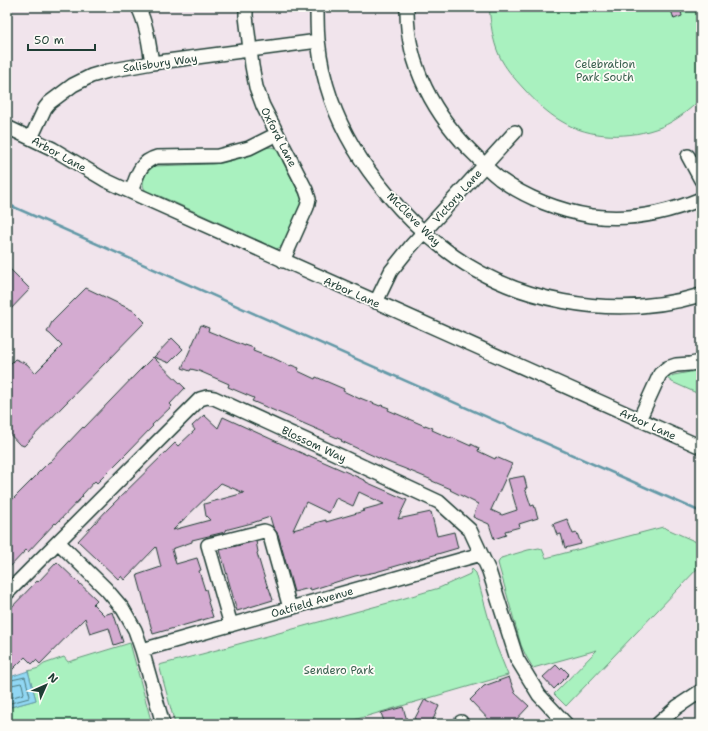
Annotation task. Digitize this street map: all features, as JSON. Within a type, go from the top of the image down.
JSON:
[{"type":"street","points":[[138,7],[142,14],[149,37],[152,63]]},
{"type":"street","name":"Oxford Lane","points":[[246,7],[250,50],[256,87],[263,106],[306,190],[309,199],[308,207],[283,261]]},
{"type":"street","name":"McCleve Way","points":[[317,7],[318,41],[325,78],[340,120],[352,144],[365,165],[396,204],[438,245],[478,271],[502,283],[552,299],[606,307],[670,302],[701,295]]},
{"type":"street","points":[[407,7],[412,52],[418,72],[426,90],[453,132],[469,150],[500,179],[534,199],[552,206],[593,216],[615,217],[655,214],[701,199]]},
{"type":"street","name":"Salisbury Way","points":[[31,138],[45,108],[73,85],[91,76],[108,71],[152,63],[318,41]]},
{"type":"street","name":"Arbor Lane","points":[[7,127],[53,149],[105,180],[130,192],[701,447]]},
{"type":"street","name":"Victory Lane","points":[[376,302],[391,271],[410,246],[515,132]]},
{"type":"street","points":[[130,192],[144,163],[151,159],[158,157],[218,156],[249,148],[277,134]]},
{"type":"street","points":[[688,156],[701,180]]},
{"type":"street","points":[[639,420],[660,374],[667,368],[676,365],[701,362]]},
{"type":"street","name":"Blossom Way","points":[[7,593],[200,399],[207,397],[214,398],[439,502],[470,530],[489,571],[518,660],[559,722]]},
{"type":"street","points":[[231,625],[208,545],[264,531],[267,532],[270,536],[290,608]]},
{"type":"street","points":[[58,542],[106,589],[123,609],[142,650],[163,724]]},
{"type":"street","name":"Oatfield Avenue","points":[[142,650],[482,554]]},
{"type":"street","points":[[658,724],[677,707],[701,691]]},
{"type":"green space","name":"Celebration Park South","points":[[489,7],[701,7],[701,99],[672,122],[649,131],[636,134],[597,134],[572,127],[556,118],[541,106],[507,69],[501,60],[495,43]]},
{"type":"green space","points":[[271,147],[278,149],[281,154],[283,162],[301,197],[302,202],[284,243],[275,250],[262,242],[160,196],[147,193],[143,186],[145,176],[154,166],[222,163],[249,156],[265,148]]},
{"type":"green space","points":[[701,370],[701,395],[672,382],[667,378],[674,375]]},
{"type":"green space","points":[[663,527],[701,544],[701,565],[566,706],[554,694],[597,650],[533,668],[521,645],[498,563],[501,558],[528,550],[539,548],[542,549],[546,558]]},
{"type":"green space","name":"Sendero Park","points":[[472,569],[476,573],[496,645],[508,675],[340,724],[175,724],[159,665],[439,588],[470,574]]},
{"type":"green space","points":[[130,643],[152,724],[7,724],[7,708],[36,700],[28,671],[64,657],[68,662]]},
{"type":"water","points":[[28,671],[36,700],[7,708],[7,678]]},
{"type":"building","points":[[680,7],[682,16],[674,19],[671,10]]},
{"type":"building","points":[[7,266],[30,289],[7,313]]},
{"type":"building","points":[[86,288],[134,311],[145,322],[24,446],[19,444],[7,431],[7,367],[15,359],[27,364],[35,373],[62,346],[47,332],[52,322]]},
{"type":"building","points":[[201,325],[209,328],[208,331],[245,346],[254,348],[253,351],[271,357],[290,366],[299,368],[298,371],[315,379],[316,377],[344,389],[343,391],[360,399],[389,408],[388,410],[433,428],[432,430],[450,438],[451,437],[471,446],[471,444],[479,448],[478,451],[495,459],[496,457],[512,464],[491,510],[502,515],[517,510],[508,479],[524,476],[527,488],[525,488],[531,506],[534,505],[538,518],[519,524],[520,527],[505,531],[506,535],[494,539],[489,524],[473,517],[478,504],[450,490],[451,489],[252,401],[254,398],[228,387],[229,384],[199,371],[191,369],[190,371],[182,368]]},
{"type":"building","points":[[172,338],[183,349],[169,363],[154,357]]},
{"type":"building","points":[[153,357],[185,388],[170,404],[172,406],[152,425],[153,426],[126,454],[97,483],[95,481],[56,524],[55,523],[28,552],[26,550],[7,570],[7,505]]},
{"type":"building","points":[[204,415],[218,428],[223,417],[351,474],[407,500],[398,519],[431,512],[437,536],[454,532],[458,548],[376,572],[355,576],[311,590],[310,588],[294,592],[278,534],[273,527],[270,517],[225,530],[225,532],[192,540],[192,542],[172,549],[176,564],[197,558],[201,570],[199,571],[205,590],[206,589],[208,602],[213,617],[153,634],[137,575],[161,567],[156,547],[124,580],[121,576],[118,579],[78,541],[175,443],[178,446],[195,430],[192,426]],"holes":[[[221,483],[244,493],[204,504],[206,516],[210,520],[173,530]],[[359,492],[384,504],[326,522],[326,520],[293,530],[306,502],[329,513],[336,498],[353,506]]]},
{"type":"building","points":[[567,519],[573,534],[577,533],[581,544],[565,548],[561,534],[557,535],[553,524]]},
{"type":"building","points":[[256,541],[257,553],[273,600],[237,611],[220,550]]},
{"type":"building","points":[[57,562],[97,600],[93,604],[104,615],[113,612],[123,642],[114,645],[109,628],[90,634],[85,618],[40,664],[36,660],[32,664],[25,657],[7,675],[7,612]]},
{"type":"building","points":[[556,665],[560,669],[562,667],[569,674],[554,689],[543,677]]},
{"type":"building","points":[[509,677],[515,693],[529,706],[512,724],[493,724],[470,700],[484,686]]},
{"type":"building","points":[[425,699],[439,706],[431,724],[412,724]]},
{"type":"building","points":[[403,707],[408,724],[385,724],[381,713]]},
{"type":"waterway","points":[[7,204],[701,512]]}]
